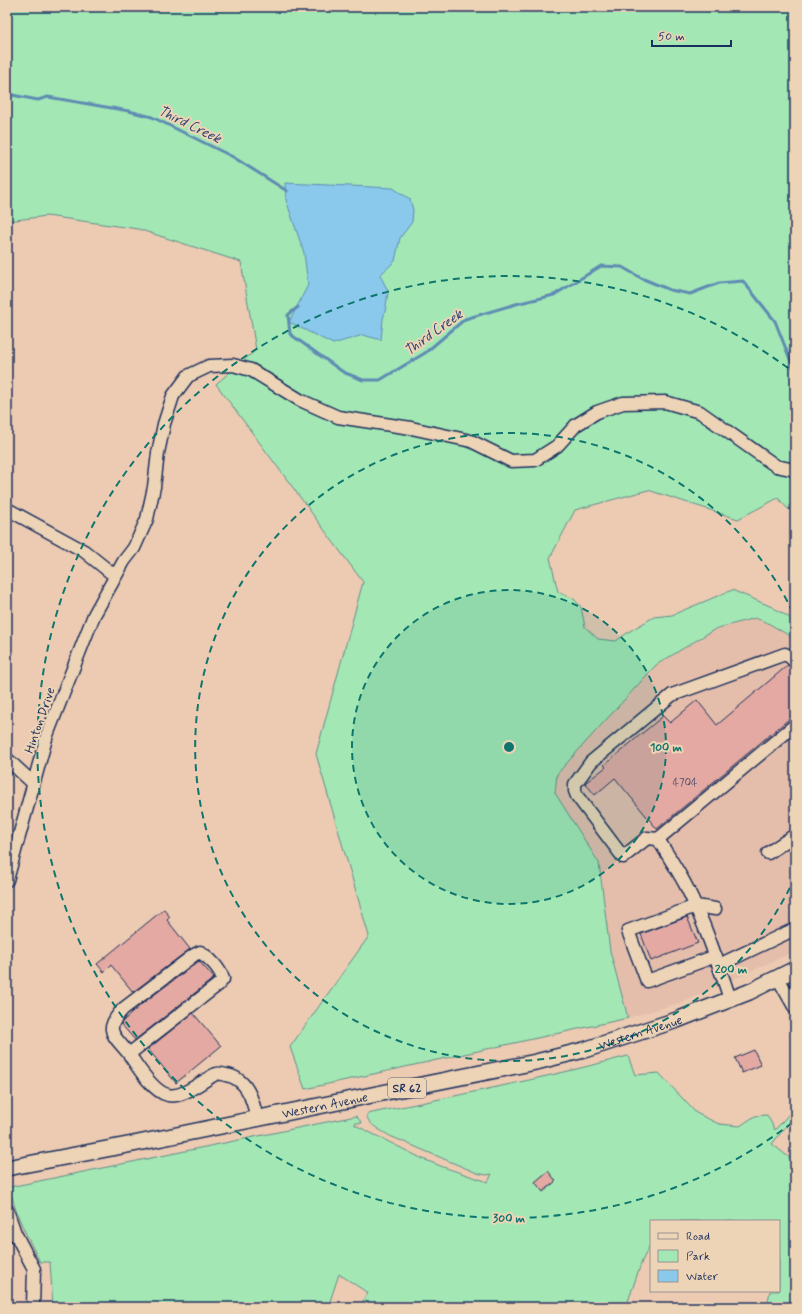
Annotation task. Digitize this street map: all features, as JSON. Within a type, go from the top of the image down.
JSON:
[{"type":"main road","name":"Western Avenue","points":[[7,1168],[257,1119],[529,1063],[584,1050],[677,1020],[730,1000],[795,969]]},
{"type":"street","name":"Hinton Drive","points":[[7,880],[47,734],[94,615],[115,576],[134,548],[147,519],[154,487],[158,453],[173,396],[188,376],[209,366],[233,365],[251,370],[300,400],[338,417],[411,428],[470,441],[511,461],[535,460],[557,446],[576,425],[597,412],[623,403],[665,402],[700,412],[776,466],[795,470]]},
{"type":"street","points":[[7,509],[84,550],[115,576]]},
{"type":"street","points":[[793,731],[658,839],[647,838],[623,856],[574,791],[575,784],[591,762],[672,695],[785,654],[795,662]]},
{"type":"street","points":[[7,759],[33,783]]},
{"type":"street","points":[[768,852],[795,835]]},
{"type":"street","points":[[658,839],[685,884],[696,906],[718,960],[730,1000]]},
{"type":"street","points":[[715,909],[696,906],[628,931],[646,981],[718,960],[795,929]]},
{"type":"street","points":[[129,1054],[219,984],[223,979],[221,972],[205,955],[200,952],[123,1009],[114,1019],[111,1028],[113,1035],[129,1054],[144,1076],[161,1093],[169,1096],[178,1096],[218,1073],[233,1076],[240,1080],[246,1088],[254,1103],[257,1119]]},
{"type":"street","points":[[778,978],[795,1008]]},
{"type":"street","points":[[7,1210],[11,1234],[34,1269],[33,1307]]},
{"type":"shaded area","points":[[755,618],[768,623],[795,639],[795,951],[686,1001],[628,1018],[610,951],[599,863],[555,793],[557,774],[656,665],[715,629]]},
{"type":"green space","points":[[7,7],[795,7],[795,510],[788,509],[778,498],[738,519],[648,490],[575,510],[550,558],[558,592],[574,599],[581,607],[585,627],[598,639],[616,641],[654,617],[672,615],[732,590],[772,607],[795,621],[795,639],[768,623],[755,618],[715,629],[656,665],[557,774],[555,793],[599,863],[610,951],[628,1018],[305,1089],[290,1047],[369,936],[316,754],[363,582],[216,384],[256,350],[241,262],[138,229],[47,216],[7,221]]},
{"type":"green space","points":[[628,1056],[635,1075],[659,1073],[696,1113],[719,1124],[740,1126],[755,1116],[767,1115],[775,1130],[795,1107],[795,1115],[772,1144],[795,1162],[795,1307],[767,1307],[770,1292],[780,1292],[780,1220],[650,1220],[650,1245],[642,1261],[626,1307],[359,1307],[368,1293],[339,1274],[328,1307],[53,1307],[50,1262],[40,1262],[22,1225],[12,1197],[10,1187],[356,1116],[362,1123],[355,1123],[355,1125],[423,1159],[488,1182],[492,1174],[486,1175],[477,1173],[390,1136],[372,1124],[367,1118],[367,1114],[531,1080]]},
{"type":"water","points":[[285,183],[393,188],[410,199],[413,210],[412,222],[400,238],[395,261],[380,275],[388,291],[381,340],[363,335],[333,344],[289,322],[308,285],[304,253],[286,200]]},
{"type":"building","points":[[788,665],[795,669],[795,714],[657,829],[615,778],[595,795],[585,783],[606,767],[604,765],[663,716],[670,723],[697,700],[717,725]]},
{"type":"building","points":[[164,909],[170,917],[167,920],[190,949],[133,992],[111,965],[104,972],[97,964]]},
{"type":"building","points":[[687,917],[698,943],[651,961],[641,934]]},
{"type":"building","points":[[199,961],[214,978],[135,1040],[121,1024],[123,1021],[143,1003]]},
{"type":"building","points":[[193,1013],[221,1046],[176,1083],[148,1049]]},
{"type":"building","points":[[754,1050],[761,1065],[742,1073],[735,1058]]},
{"type":"building","points":[[548,1171],[556,1181],[543,1192],[535,1182]]},
{"type":"waterway","name":"Third Creek","points":[[7,94],[38,100],[48,97],[129,111],[152,117],[233,157],[287,191]]},
{"type":"waterway","name":"Third Creek","points":[[298,307],[288,315],[290,334],[343,372],[363,380],[380,380],[425,353],[465,319],[516,304],[554,295],[601,266],[622,267],[641,278],[670,290],[690,294],[719,283],[743,281],[775,321],[795,372]]}]
